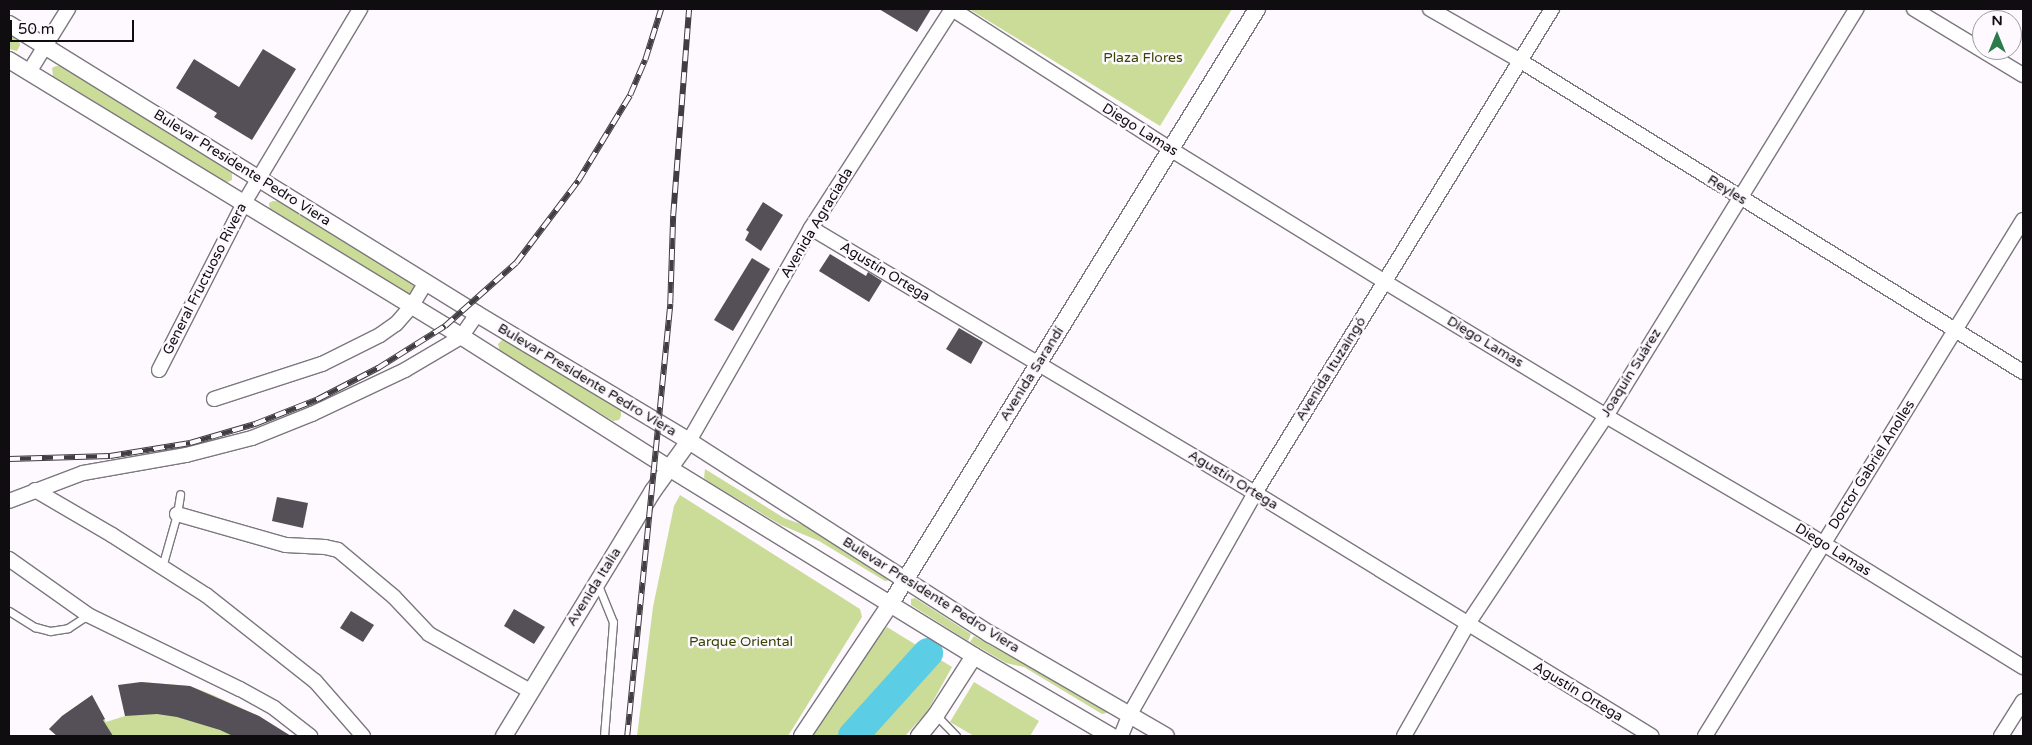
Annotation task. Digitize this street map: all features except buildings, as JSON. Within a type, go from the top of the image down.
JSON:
[{"type":"street","points":[[29,72],[68,9]]},
{"type":"street","name":"General Fructuoso Rivera","points":[[159,370],[244,203],[360,9]]},
{"type":"street","name":"Diego Lamas","points":[[952,9],[1170,149],[1385,282],[1606,416],[1824,544],[2023,667]]},
{"type":"street","name":"Avenida Agraciada","points":[[689,441],[811,228],[952,9]]},
{"type":"street","name":"Avenida Sarandí","points":[[802,736],[891,603],[1257,9]]},
{"type":"street","name":"Reyles","points":[[1430,9],[1519,60],[1739,198],[2023,372]]},
{"type":"street","name":"Avenida Ituzaingó","points":[[1121,736],[1130,714],[1255,493],[1552,9]]},
{"type":"street","name":"Joaquín Suárez","points":[[1404,736],[1467,625],[1606,416],[1856,9]]},
{"type":"street","points":[[1914,9],[2023,75]]},
{"type":"street","name":"Bulevar Presidente Pedro Viera","points":[[9,24],[477,314],[689,441],[990,634],[1166,736]]},
{"type":"street","name":"Bulevar Presidente Pedro Viera","points":[[9,60],[461,337],[974,656],[1111,736]]},
{"type":"street","name":"Doctor Gabriel Anolles","points":[[1705,736],[2023,220]]},
{"type":"street","name":"Agustín Ortega","points":[[811,228],[1255,493],[1467,625],[1652,736]]},
{"type":"street","points":[[214,399],[322,364],[380,335],[396,324],[411,307],[426,282]]},
{"type":"street","points":[[9,501],[83,473],[186,455],[252,438],[312,414],[405,370],[461,337],[477,314]]},
{"type":"street","name":"Avenida Italia","points":[[504,736],[597,582],[669,468],[689,441]]},
{"type":"street","points":[[35,490],[206,596],[308,675],[348,716],[363,736]]},
{"type":"street","points":[[177,514],[286,545],[325,547],[338,550],[394,597],[429,634],[530,691]]},
{"type":"street","points":[[9,559],[88,615],[240,689],[274,708],[310,736]]},
{"type":"street","points":[[919,736],[936,715],[974,656]]},
{"type":"street","points":[[2002,736],[2023,701]]},
{"type":"lane","points":[[162,567],[177,514],[180,494]]},
{"type":"lane","points":[[597,582],[613,622],[604,736]]},
{"type":"lane","points":[[9,611],[35,627],[50,631],[68,628],[88,615]]},
{"type":"lane","points":[[936,715],[955,736]]},
{"type":"green space","name":"Plaza Flores","points":[[969,9],[1232,9],[1160,126]]},
{"type":"green space","points":[[9,34],[19,40],[20,45],[17,51],[9,49]]},
{"type":"green space","points":[[61,66],[232,172],[232,180],[226,183],[53,76],[52,68]]},
{"type":"green space","points":[[278,201],[418,286],[412,297],[270,212],[269,203]]},
{"type":"green space","points":[[503,339],[621,409],[619,420],[613,421],[500,352],[498,344]]},
{"type":"green space","points":[[705,469],[784,518],[815,529],[891,577],[891,580],[885,581],[819,541],[781,525],[709,482],[704,478]]},
{"type":"green space","name":"Parque Oriental","points":[[680,495],[860,609],[862,617],[788,736],[637,736],[653,607],[674,506]]},
{"type":"green space","points":[[915,598],[971,634],[968,641],[911,605],[911,599]]},
{"type":"green space","points":[[887,627],[952,667],[927,712],[905,736],[812,736],[864,653]]},
{"type":"green space","points":[[974,636],[1004,653],[1027,660],[1107,710],[1107,713],[1102,714],[1024,667],[1006,663],[970,642]]},
{"type":"green space","points":[[141,682],[190,686],[259,716],[288,736],[57,736],[49,729],[62,716],[92,695],[106,722],[125,716]]},
{"type":"green space","points":[[974,682],[1039,721],[1030,736],[974,736],[950,722]]},
{"type":"waterway","points":[[853,736],[928,653]]},
{"type":"railway","points":[[9,459],[110,456],[190,443],[255,424],[318,399],[378,368],[445,326],[516,263],[578,181],[630,95],[645,60],[661,9]]},
{"type":"railway","points":[[627,736],[670,304],[673,215],[689,9]]}]
